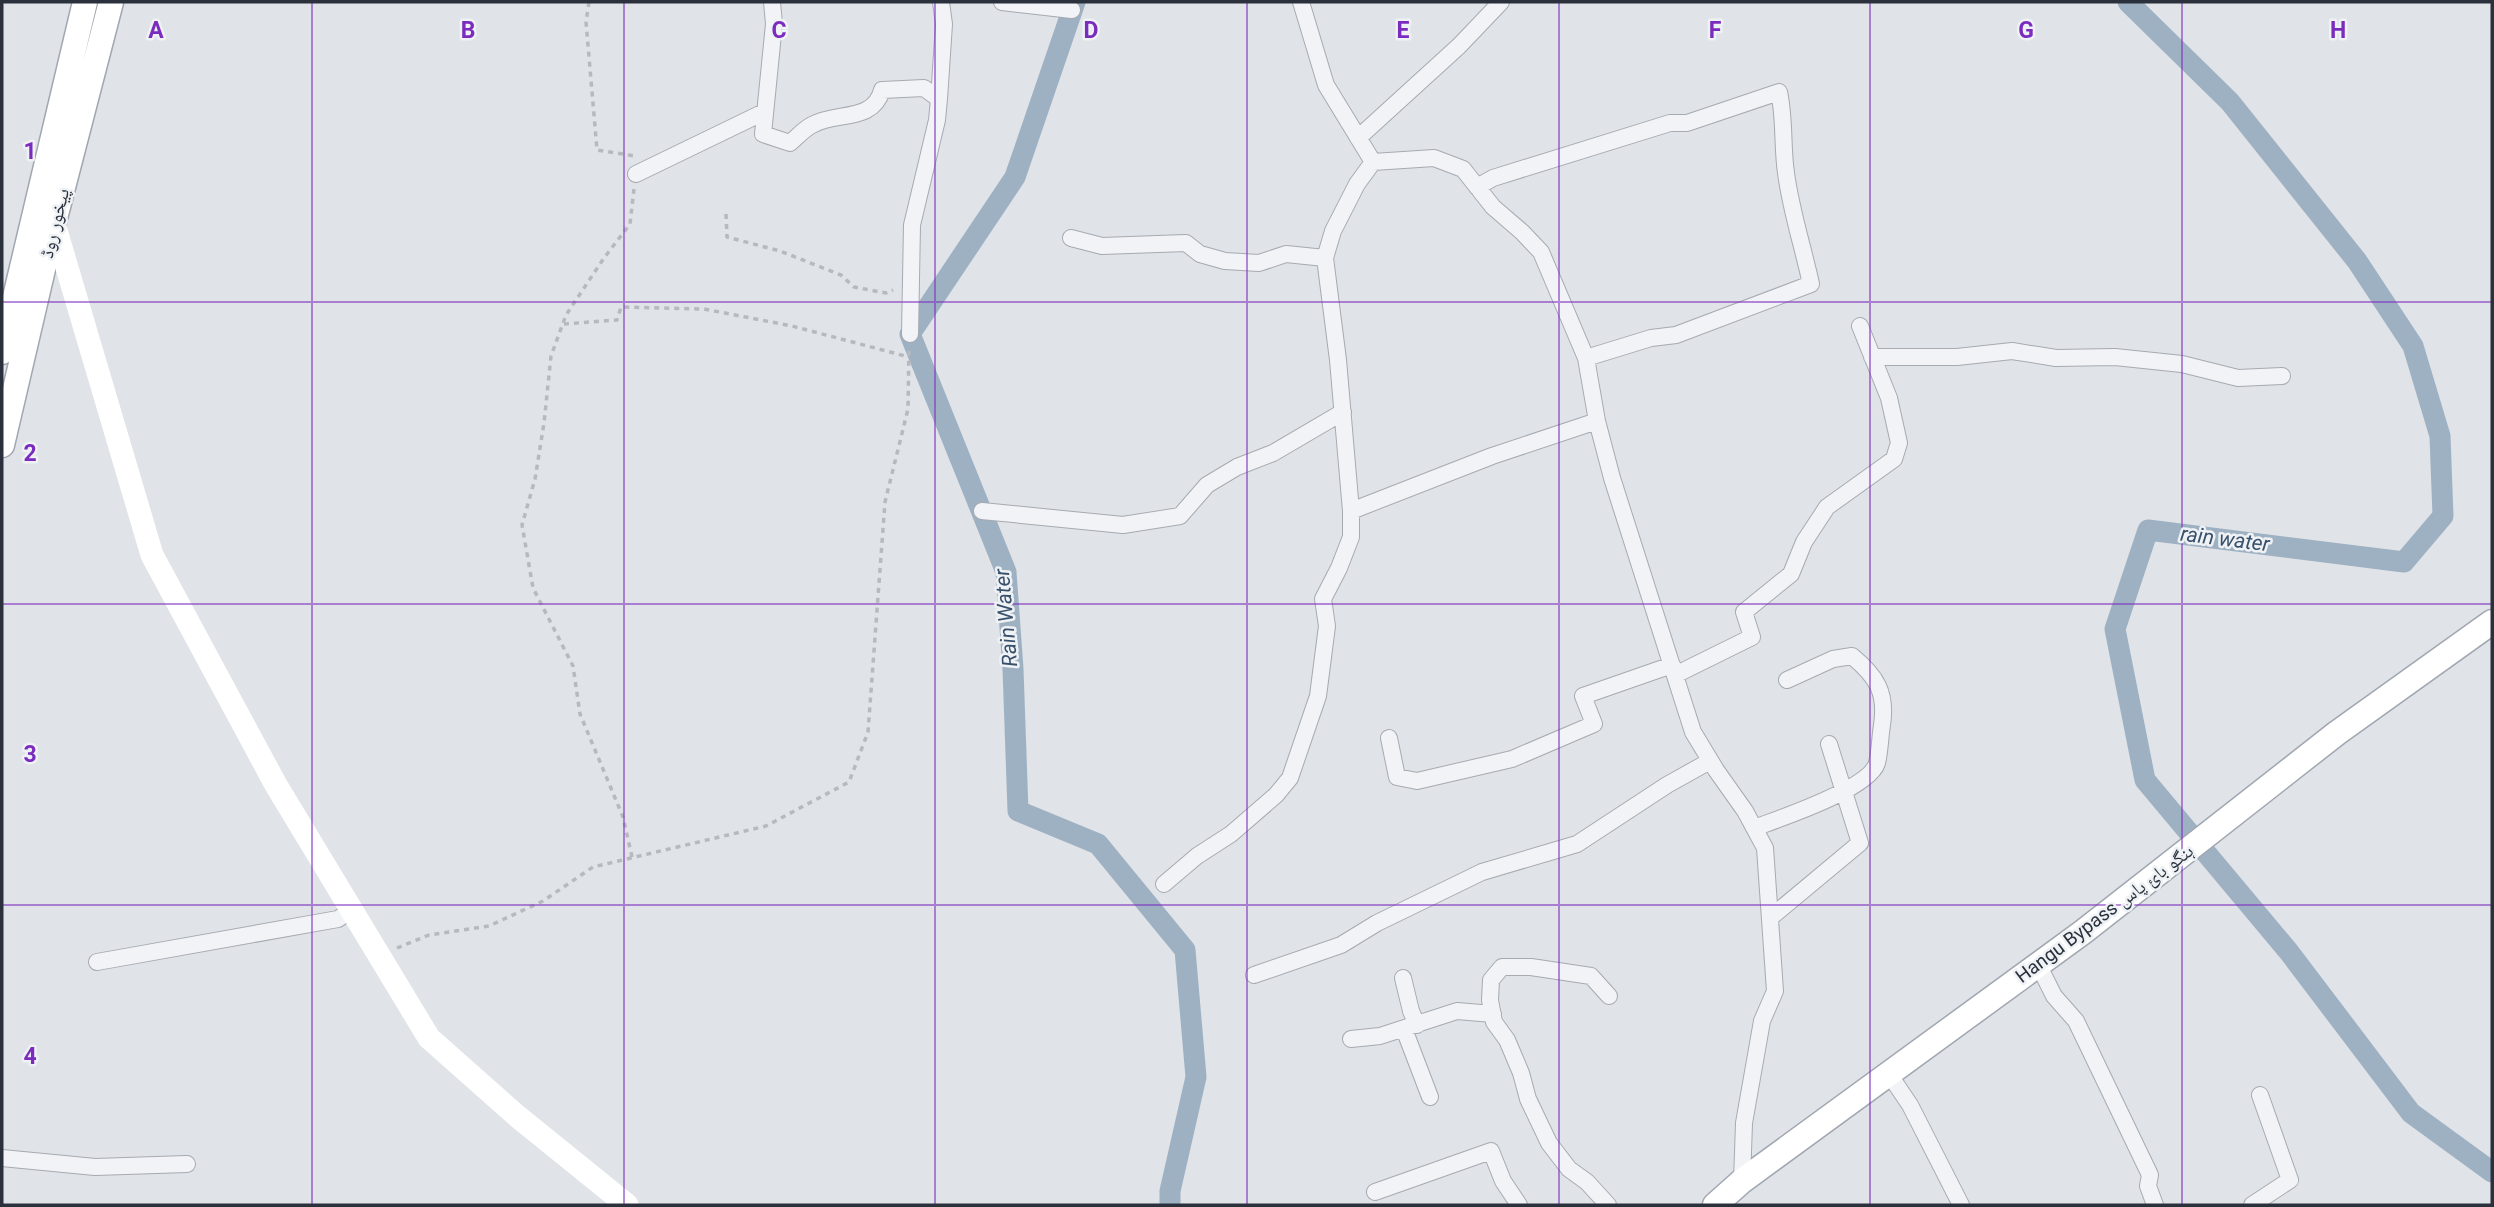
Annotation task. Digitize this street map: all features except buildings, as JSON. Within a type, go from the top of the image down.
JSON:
[{"type":"main road","name":"پیخور روڈ","points":[[3,339],[85,2]]},
{"type":"main road","name":"پیخور روڈ","points":[[2,445],[54,222],[111,2]]},
{"type":"main road","name":"Hangu Bypass ہنگو بائ پاس","points":[[1715,1205],[1742,1181],[2038,964],[2337,733],[2492,622]]},
{"type":"street","points":[[772,2],[774,24],[763,135],[790,143],[812,125],[833,118],[863,114],[880,98],[882,90],[924,88],[939,99]]},
{"type":"street","points":[[910,334],[912,225],[937,120],[944,24],[941,2]]},
{"type":"street","points":[[1002,2],[1072,10]]},
{"type":"street","points":[[1301,2],[1326,85],[1373,162]]},
{"type":"street","points":[[1358,138],[1459,46],[1502,2]]},
{"type":"street","points":[[1477,187],[1493,178],[1620,138],[1670,123],[1687,123],[1779,92],[1784,114],[1786,170],[1791,205],[1811,284],[1676,335],[1651,338],[1587,358]]},
{"type":"street","points":[[636,174],[765,112]]},
{"type":"street","points":[[1373,162],[1434,158],[1463,169],[1493,207],[1541,252],[1587,358],[1597,421],[1612,478],[1693,732],[1765,848],[1775,991],[1762,1021],[1744,1123],[1742,1181]]},
{"type":"street","points":[[1164,884],[1197,856],[1231,834],[1276,795],[1290,778],[1318,696],[1328,626],[1323,599],[1351,537],[1343,412],[1325,258],[1333,231],[1357,184],[1373,162]]},
{"type":"street","points":[[41,184],[152,555],[276,785],[429,1038],[517,1116],[628,1205]]},
{"type":"street","points":[[1071,238],[1102,246],[1186,243],[1200,254],[1225,261],[1259,263],[1286,254],[1325,258]]},
{"type":"street","points":[[1390,738],[1397,777],[1418,781],[1512,760],[1594,724],[1583,696],[1673,670],[1752,637],[1744,612],[1791,574],[1804,542],[1827,507],[1894,459],[1899,443],[1889,398],[1860,326]]},
{"type":"street","points":[[1872,356],[1957,357],[2012,351],[2056,359],[2115,357],[2182,364],[2238,378],[2282,376]]},
{"type":"street","points":[[982,510],[1123,525],[1180,516],[1207,485],[1237,467],[1273,453],[1343,412]]},
{"type":"street","points":[[1351,511],[1492,456],[1597,421]]},
{"type":"street","points":[[1754,828],[1859,783],[1877,765],[1884,710],[1880,687],[1868,670],[1852,656],[1823,663],[1787,680]]},
{"type":"street","points":[[1770,918],[1860,843],[1829,744]]},
{"type":"street","points":[[1254,975],[1341,945],[1377,923],[1482,872],[1577,844],[1667,785],[1710,761]]},
{"type":"street","points":[[97,962],[338,919],[351,910]]},
{"type":"street","points":[[2038,964],[2054,996],[2076,1021],[2150,1175],[2147,1186],[2155,1205]]},
{"type":"street","points":[[1608,1205],[1587,1182],[1569,1169],[1549,1143],[1528,1099],[1521,1073],[1507,1040],[1494,1022],[1491,980],[1502,967],[1531,967],[1591,976],[1609,996]]},
{"type":"street","points":[[1403,978],[1410,1011],[1410,1027],[1430,1097]]},
{"type":"street","points":[[1351,1039],[1380,1036],[1457,1011],[1493,1014]]},
{"type":"street","points":[[1889,1074],[1910,1105],[1961,1205]]},
{"type":"street","points":[[2252,1205],[2290,1180],[2260,1096]]},
{"type":"street","points":[[1375,1192],[1491,1151],[1503,1181],[1519,1205]]},
{"type":"street","points":[[2,1158],[95,1167],[187,1164]]},
{"type":"path","points":[[589,2],[586,22],[597,149],[638,157],[631,224],[604,258],[566,315],[551,356],[535,479],[522,525],[533,588],[573,666],[580,714],[623,817],[632,857]]},
{"type":"path","points":[[726,214],[727,237],[780,251],[841,275],[854,287],[886,293],[911,282]]},
{"type":"path","points":[[563,324],[617,320],[621,307],[704,309],[792,326],[909,358]]},
{"type":"path","points":[[379,955],[429,935],[489,926],[543,901],[593,867],[766,826],[849,782],[868,732],[885,502],[908,409],[910,334]]},
{"type":"waterway","name":"Rain Water","points":[[1075,2],[1015,177],[910,334],[1006,572],[1013,669],[1018,811],[1098,844],[1185,950],[1196,1077],[1170,1191],[1170,1205]]},
{"type":"waterway","name":"rain water","points":[[2128,2],[2230,102],[2357,261],[2413,346],[2440,436],[2443,516],[2404,562],[2148,530],[2115,629],[2145,780],[2289,952],[2411,1113],[2492,1172]]}]
